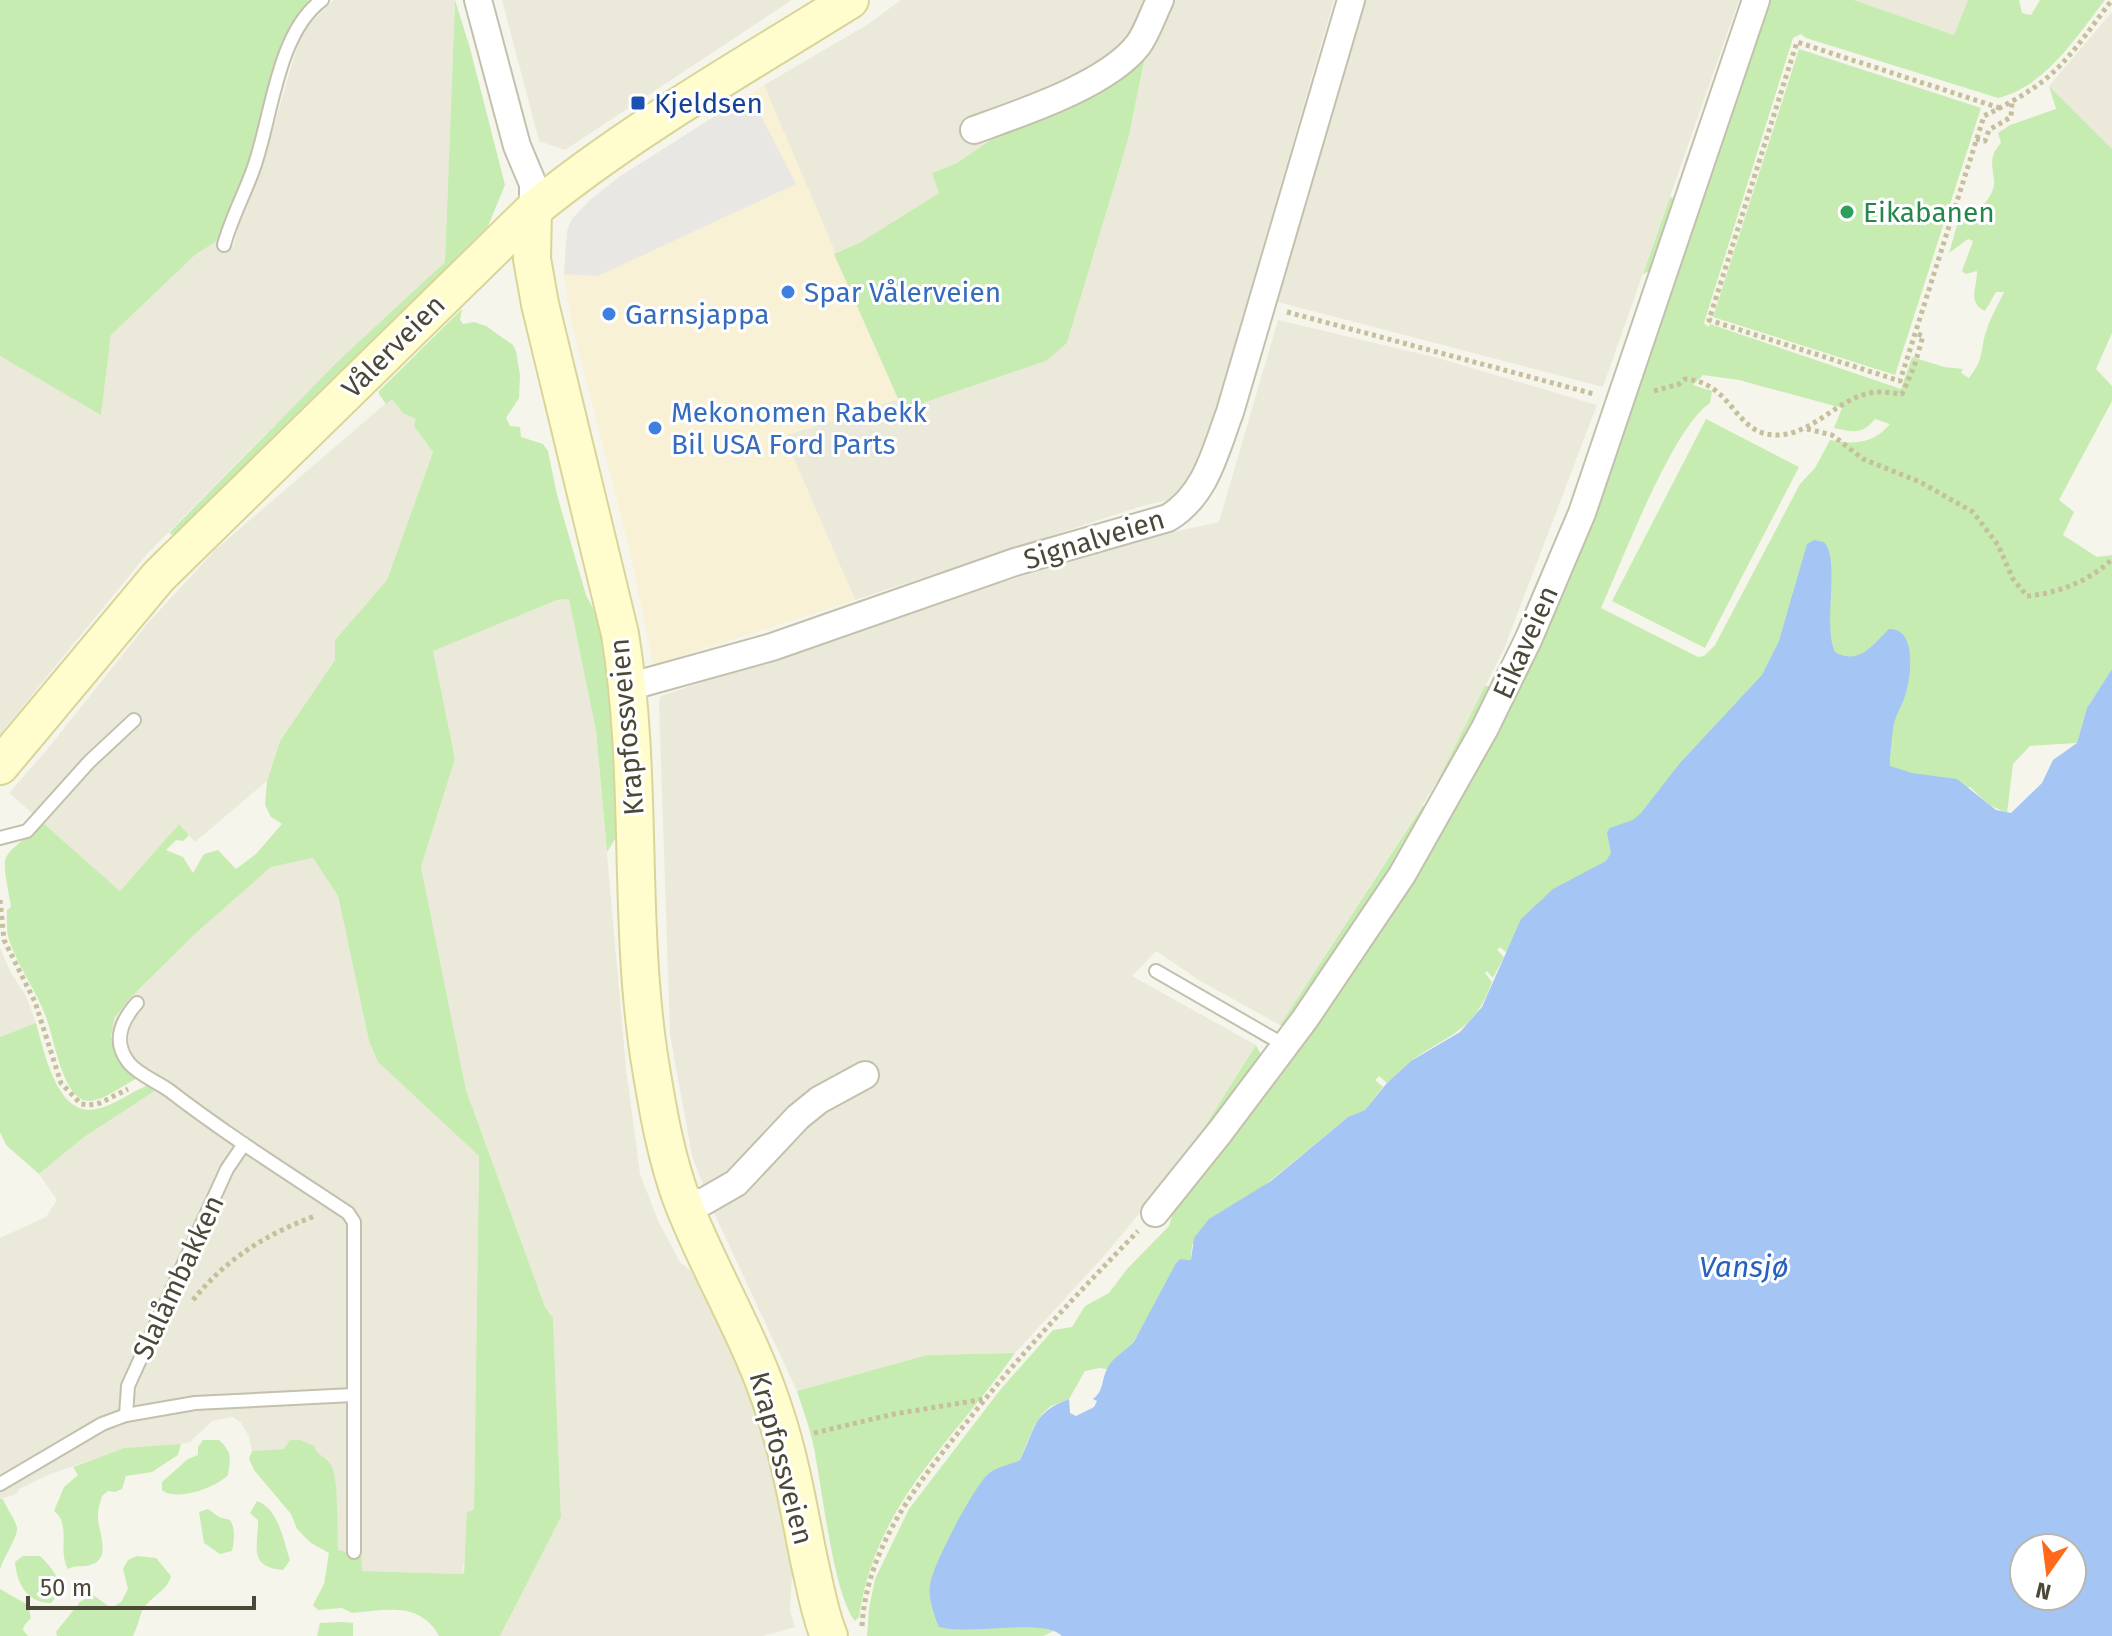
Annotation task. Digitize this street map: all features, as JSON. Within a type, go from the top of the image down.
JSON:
[{"type":"street","points":[[478,0],[517,146],[533,184],[533,210]]},
{"type":"street","name":"Vålerveien","points":[[0,766],[159,576],[533,210],[568,181],[675,109],[850,0]]},
{"type":"street","points":[[974,130],[1044,104],[1107,71],[1138,45],[1160,0]]},
{"type":"street","name":"Signalveien","points":[[628,687],[772,647],[1015,562],[1168,518],[1184,508],[1210,468],[1230,412],[1351,0]]},
{"type":"street","name":"Eikaveien","points":[[1155,1213],[1286,1046],[1402,875],[1485,728],[1529,638],[1582,513],[1756,0]]},
{"type":"street","name":"Krapfossveien","points":[[533,210],[532,259],[540,304],[620,634],[628,687],[641,963],[649,1052],[668,1155],[683,1202],[755,1356],[776,1414],[832,1635]]},
{"type":"street","points":[[683,1202],[703,1202],[736,1183],[798,1117],[819,1100],[865,1075]]},
{"type":"lane","points":[[224,245],[260,149],[289,46],[304,19],[322,0]]},
{"type":"lane","points":[[0,838],[27,831],[89,762],[134,720]]},
{"type":"lane","points":[[1156,971],[1286,1046]]},
{"type":"lane","points":[[137,1003],[122,1023],[120,1042],[130,1064],[348,1213],[354,1222],[354,1552]]},
{"type":"lane","name":"Slalåmbakken","points":[[126,1415],[128,1386],[227,1169],[244,1144]]},
{"type":"lane","points":[[0,1484],[102,1424],[126,1415],[195,1403],[353,1395]]},
{"type":"path","points":[[2000,108],[1797,42],[1709,320],[1900,381],[1984,116],[2000,108],[2012,101],[2043,81],[2112,0]]},
{"type":"path","points":[[1976,139],[1985,141],[1989,130],[2011,117],[2012,101]]},
{"type":"path","points":[[1262,306],[1618,401]]},
{"type":"path","points":[[1651,393],[1685,379],[1696,380],[1726,398],[1747,424],[1760,434],[1779,435],[1805,429],[1863,396],[1876,392],[1902,394],[1921,347],[1923,336],[1915,333]]},
{"type":"path","points":[[1805,429],[1832,435],[1863,459],[1920,482],[1973,512],[1998,545],[2013,579],[2027,596],[2044,595],[2074,584],[2112,559]]},
{"type":"path","points":[[0,900],[4,940],[35,1002],[61,1083],[70,1095],[81,1104],[95,1105],[139,1083],[147,1075]]},
{"type":"path","points":[[158,1319],[172,1325],[205,1285],[234,1258],[258,1242],[337,1206]]},
{"type":"path","points":[[832,1635],[869,1581],[888,1534],[916,1488],[986,1399],[1067,1306],[1155,1213]]},
{"type":"path","points":[[805,1435],[894,1414],[986,1399]]},
{"type":"shaded area","points":[[334,0],[455,0],[445,262],[337,362],[147,554],[0,734],[0,356],[101,414],[111,335],[195,255],[217,241],[233,247],[245,205],[264,160],[297,47],[306,27]]},
{"type":"shaded area","points":[[502,0],[792,0],[565,150],[539,141]]},
{"type":"shaded area","points":[[901,0],[1154,0],[1130,41],[957,163],[932,173],[940,193],[861,242],[834,254],[764,85],[867,25]]},
{"type":"shaded area","points":[[1169,0],[1334,0],[1210,429],[1191,477],[1168,500],[855,600],[784,436],[898,399],[904,410],[1046,361],[1067,343],[1128,140],[1145,57]]},
{"type":"shaded area","points":[[1365,0],[1739,0],[1603,387],[1278,302],[1292,244]]},
{"type":"shaded area","points":[[1854,0],[1968,0],[1954,35]]},
{"type":"shaded area","points":[[2112,12],[2112,149],[2049,86]]},
{"type":"shaded area","points":[[764,85],[898,399],[784,436],[855,600],[653,665],[631,556],[571,321],[564,274],[567,231],[572,219],[590,200],[619,177]]},
{"type":"shaded area","points":[[750,94],[796,184],[598,276],[564,274],[567,231],[572,219],[590,200],[619,177]]},
{"type":"shaded area","points":[[1278,320],[1438,358],[1597,405],[1504,649],[1437,782],[1280,1025],[1202,982],[1156,951],[1132,976],[1256,1045],[1183,1161],[1103,1257],[1015,1353],[927,1355],[797,1391],[715,1215],[692,1156],[670,1034],[659,700],[661,696],[955,596],[1169,533],[1219,522]]},
{"type":"shaded area","points":[[392,398],[403,413],[417,419],[414,426],[433,452],[387,580],[335,640],[335,660],[280,741],[267,781],[195,842],[179,824],[120,891],[9,793],[148,623],[215,550]]},
{"type":"shaded area","points":[[569,599],[596,731],[626,1068],[640,1174],[659,1223],[680,1262],[691,1271],[717,1322],[770,1447],[768,1455],[792,1574],[790,1611],[795,1627],[763,1636],[500,1636],[561,1517],[553,1318],[545,1307],[466,1090],[421,867],[455,759],[432,651],[557,600]]},
{"type":"shaded area","points":[[313,858],[338,896],[369,1041],[378,1062],[479,1156],[474,1510],[464,1574],[362,1571],[347,1554],[338,1550],[331,1465],[316,1452],[284,1449],[252,1451],[249,1436],[233,1417],[212,1421],[190,1442],[124,1448],[48,1475],[19,1489],[17,1494],[0,1499],[0,1238],[46,1217],[57,1200],[39,1174],[84,1137],[155,1090],[126,1069],[113,1046],[111,1027],[114,1018],[131,997],[198,930],[271,867]]},
{"type":"shaded area","points":[[0,948],[26,996],[36,1023],[0,1037]]},
{"type":"green space","points":[[0,0],[309,2],[282,45],[252,156],[217,241],[195,255],[111,335],[101,415],[0,356]]},
{"type":"green space","points":[[455,0],[505,185],[488,226],[453,261],[457,263],[178,537],[169,533],[337,362],[445,262]]},
{"type":"green space","points":[[1766,0],[1854,0],[1954,35],[1968,0],[2019,0],[2022,13],[2031,15],[2040,0],[2105,0],[2071,44],[2045,71],[2031,83],[1998,98],[1801,34],[1793,38],[1704,323],[1708,327],[1710,324],[1901,389],[1912,357],[1944,367],[1963,369],[1961,373],[1969,378],[1978,364],[1989,324],[2004,292],[1996,292],[1985,311],[1979,307],[1974,294],[1977,271],[1966,274],[1962,271],[1973,241],[1968,239],[1949,253],[1957,225],[1976,212],[1994,187],[1993,156],[2001,143],[1998,133],[2010,125],[2056,109],[2049,86],[2112,149],[2112,333],[2096,369],[2112,386],[2112,401],[2059,500],[2074,512],[2063,535],[2097,557],[2112,555],[2112,669],[2087,708],[2077,743],[2030,746],[2013,764],[2007,813],[1989,805],[1970,787],[1507,953],[1500,947],[1497,950],[1504,957],[1493,978],[1487,971],[1485,973],[1492,982],[1478,1011],[1469,1021],[1411,1061],[1387,1083],[1379,1076],[1375,1080],[1383,1087],[1365,1110],[1348,1117],[1192,1245],[1191,1260],[1182,1259],[1176,1263],[1149,1317],[1126,1350],[1107,1369],[1085,1371],[1069,1399],[1051,1406],[1042,1414],[1020,1460],[1056,1630],[1043,1636],[867,1636],[875,1579],[909,1509],[1000,1390],[1053,1330],[1072,1327],[1085,1306],[1109,1293],[1127,1269],[1169,1226],[1172,1216],[1170,1208],[1391,907],[1443,829],[1503,723],[1581,551],[1604,492]],"holes":[[[1703,375],[1739,380],[1842,408],[1834,428],[1857,431],[1866,428],[1875,419],[1890,424],[1877,436],[1863,441],[1830,440],[1815,468],[1800,484],[1715,645],[1704,656],[1698,657],[1601,608],[1664,467],[1695,417],[1710,403],[1712,391],[1693,385]]]},
{"type":"green space","name":"Eikabanen","points":[[1799,49],[1981,108],[1895,375],[1713,317]]},
{"type":"green space","points":[[1141,56],[1145,57],[1128,140],[1067,343],[1046,361],[903,410],[834,254],[861,242],[939,193],[932,173],[957,163],[1016,122],[1126,75],[1134,69]]},
{"type":"green space","points":[[1670,197],[1675,199],[1654,264],[1650,271],[1643,274]]},
{"type":"green space","points":[[462,309],[460,320],[463,324],[474,322],[486,326],[513,345],[516,351],[520,375],[519,398],[506,418],[510,426],[520,427],[521,437],[543,444],[548,451],[557,495],[586,595],[604,629],[613,673],[622,828],[607,852],[596,731],[569,599],[557,600],[433,651],[455,759],[421,867],[466,1090],[545,1307],[553,1318],[561,1517],[500,1636],[439,1636],[422,1617],[401,1610],[352,1613],[342,1608],[318,1610],[313,1605],[324,1584],[329,1553],[311,1543],[297,1529],[291,1514],[254,1470],[249,1459],[252,1451],[284,1449],[290,1440],[300,1440],[314,1446],[334,1472],[338,1550],[361,1555],[362,1571],[464,1574],[467,1512],[474,1510],[479,1156],[378,1062],[369,1041],[338,896],[313,858],[271,867],[198,931],[114,1018],[111,1037],[121,1062],[138,1078],[89,1101],[76,1095],[65,1077],[44,1012],[9,940],[7,910],[11,907],[5,873],[5,863],[11,851],[42,822],[120,891],[179,824],[189,835],[183,841],[176,840],[166,850],[183,857],[193,873],[204,854],[218,850],[236,869],[256,854],[282,824],[271,817],[265,805],[267,781],[280,741],[335,660],[335,640],[387,580],[433,452],[414,426],[416,419],[403,413],[392,399],[386,404],[379,391]]},
{"type":"green space","points":[[1706,419],[1799,467],[1705,648],[1612,601]]},
{"type":"green space","points":[[1485,686],[1493,691],[1446,782],[1437,782]]},
{"type":"green space","points":[[1423,805],[1431,812],[1342,946],[1284,1025],[1280,1025]]},
{"type":"green space","points":[[36,1023],[54,1080],[71,1103],[83,1109],[96,1109],[148,1085],[156,1090],[84,1137],[39,1174],[6,1145],[0,1132],[0,1037]]},
{"type":"green space","points":[[1256,1045],[1261,1055],[1256,1070],[1183,1161]]},
{"type":"green space","points":[[1015,1353],[899,1507],[868,1576],[859,1617],[855,1621],[840,1586],[812,1439],[797,1391],[927,1355]]},
{"type":"green space","points":[[203,1440],[219,1440],[226,1448],[230,1460],[228,1475],[214,1485],[195,1492],[176,1495],[162,1490],[162,1482],[188,1459],[198,1455],[198,1447]]},
{"type":"green space","points":[[181,1444],[178,1455],[152,1472],[126,1476],[122,1489],[108,1491],[102,1496],[98,1521],[102,1555],[93,1564],[68,1569],[62,1523],[54,1511],[64,1487],[78,1475],[73,1467],[124,1448]]},
{"type":"green space","points":[[0,1499],[3,1499],[17,1528],[0,1570]]},
{"type":"green space","points":[[257,1501],[270,1511],[279,1526],[290,1560],[283,1570],[264,1565],[257,1554],[258,1520],[250,1513]]},
{"type":"green space","points":[[208,1509],[230,1520],[234,1531],[232,1551],[220,1554],[204,1543],[199,1512]]},
{"type":"green space","points":[[23,1556],[40,1556],[57,1578],[58,1590],[51,1603],[36,1600],[21,1585],[15,1562]]},
{"type":"green space","points":[[137,1556],[156,1558],[171,1576],[166,1586],[142,1611],[133,1636],[57,1636],[56,1632],[80,1602],[92,1594],[108,1606],[113,1607],[121,1602],[128,1589],[123,1569],[128,1560]]},
{"type":"green space","points":[[0,1589],[28,1605],[31,1618],[23,1630],[28,1636],[0,1636]]},
{"type":"green space","points":[[320,1623],[353,1623],[353,1636],[317,1636]]},
{"type":"water","name":"Vansjø","points":[[1814,540],[1824,542],[1831,563],[1830,626],[1835,652],[1843,656],[1858,655],[1889,629],[1898,631],[1908,644],[1909,675],[1906,693],[1894,723],[1890,766],[1912,773],[1957,779],[1996,810],[2011,813],[2042,783],[2053,760],[2077,743],[2087,708],[2112,669],[2112,1636],[1062,1636],[1040,1628],[970,1630],[939,1627],[930,1595],[932,1575],[972,1495],[987,1475],[1020,1460],[1041,1416],[1057,1404],[1069,1399],[1070,1413],[1076,1416],[1094,1407],[1097,1401],[1093,1399],[1101,1389],[1109,1365],[1135,1340],[1176,1263],[1180,1259],[1191,1260],[1194,1238],[1209,1219],[1271,1181],[1348,1117],[1365,1110],[1387,1083],[1411,1061],[1460,1032],[1482,1007],[1521,919],[1553,889],[1606,861],[1611,853],[1607,832],[1610,828],[1633,820],[1641,813],[1680,763],[1762,675],[1779,641],[1807,544]]},
{"type":"place","name":"Kjeldsen","points":[[638,103]]},
{"type":"place","name":"Eikabanen","points":[[1847,212]]},
{"type":"place","name":"Spar Vålerveien","points":[[788,292]]},
{"type":"place","name":"Garnsjappa","points":[[609,314]]},
{"type":"place","name":"Mekonomen Rabekk Bil USA Ford Parts","points":[[655,428]]}]
